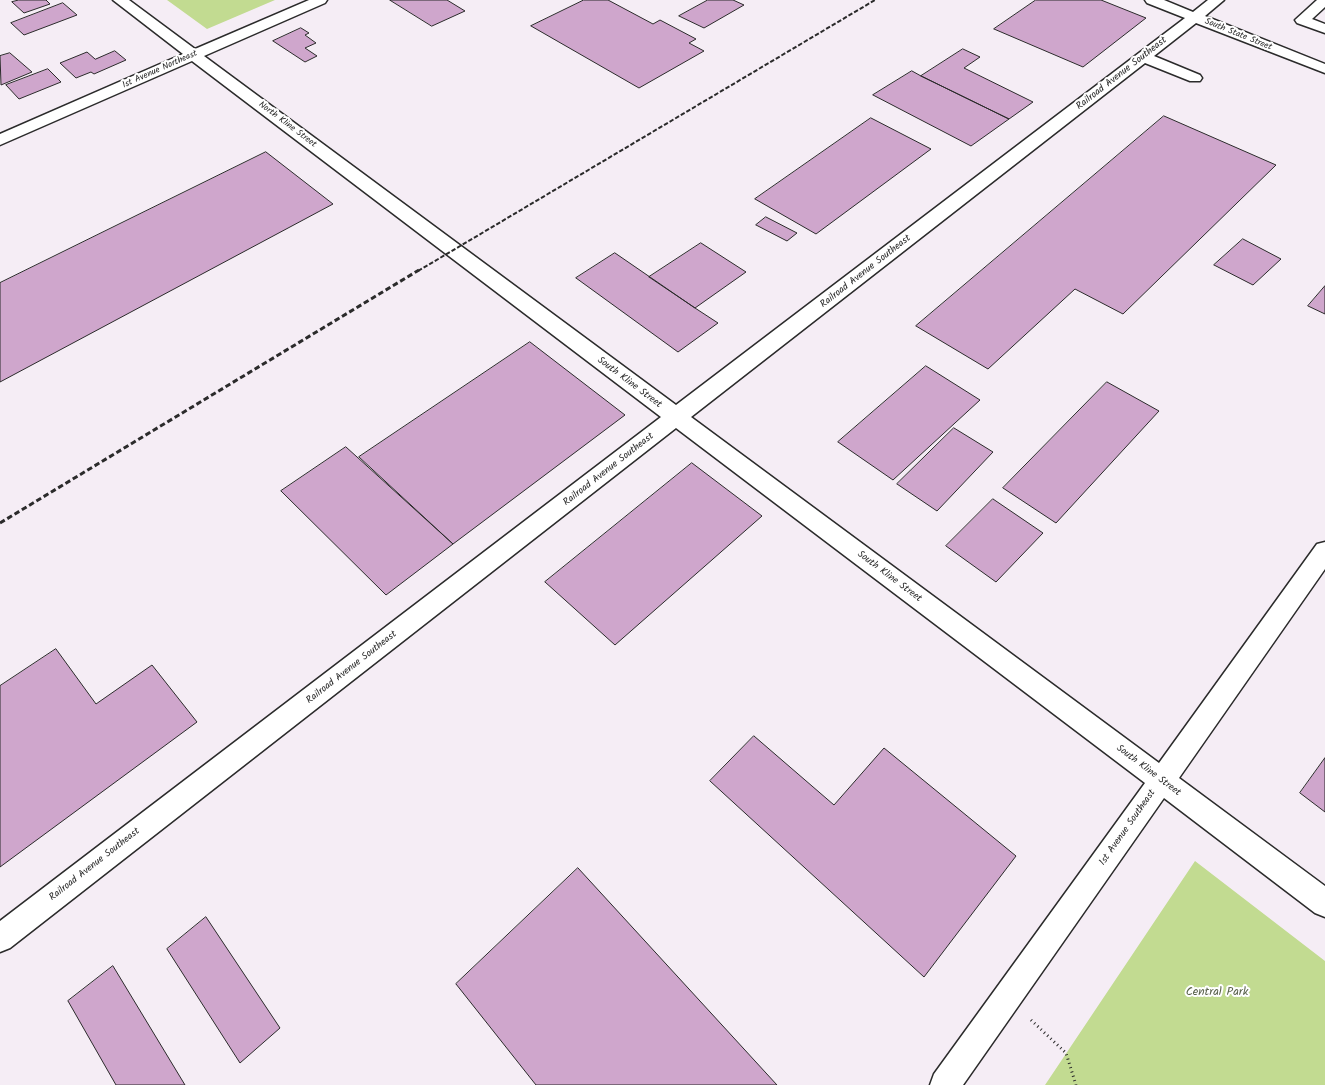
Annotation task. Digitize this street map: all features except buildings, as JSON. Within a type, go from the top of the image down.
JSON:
[{"type":"street","name":"North Kline Street","points":[[120,0],[453,250]]},
{"type":"street","name":"1st Avenue Northeast","points":[[2,136],[320,0]]},
{"type":"street","name":"South State Street","points":[[1152,0],[1325,69]]},
{"type":"street","name":"Railroad Avenue Southeast","points":[[0,938],[677,418],[1217,0]]},
{"type":"street","points":[[1325,0],[1302,20],[1325,29]]},
{"type":"street","points":[[1144,57],[1195,78]]},
{"type":"street","name":"South Kline Street","points":[[453,250],[1325,903]]},
{"type":"street","name":"1st Avenue Southeast","points":[[945,1085],[1325,551]]},
{"type":"path","points":[[1008,998],[1066,1053],[1076,1085]]},
{"type":"green space","points":[[167,0],[275,0],[207,29]]},
{"type":"green space","name":"Central Park","points":[[1195,861],[1325,961],[1325,1085],[1045,1085]]},
{"type":"railway","points":[[418,271],[875,0]]},
{"type":"railway","points":[[0,523],[419,270]]}]
